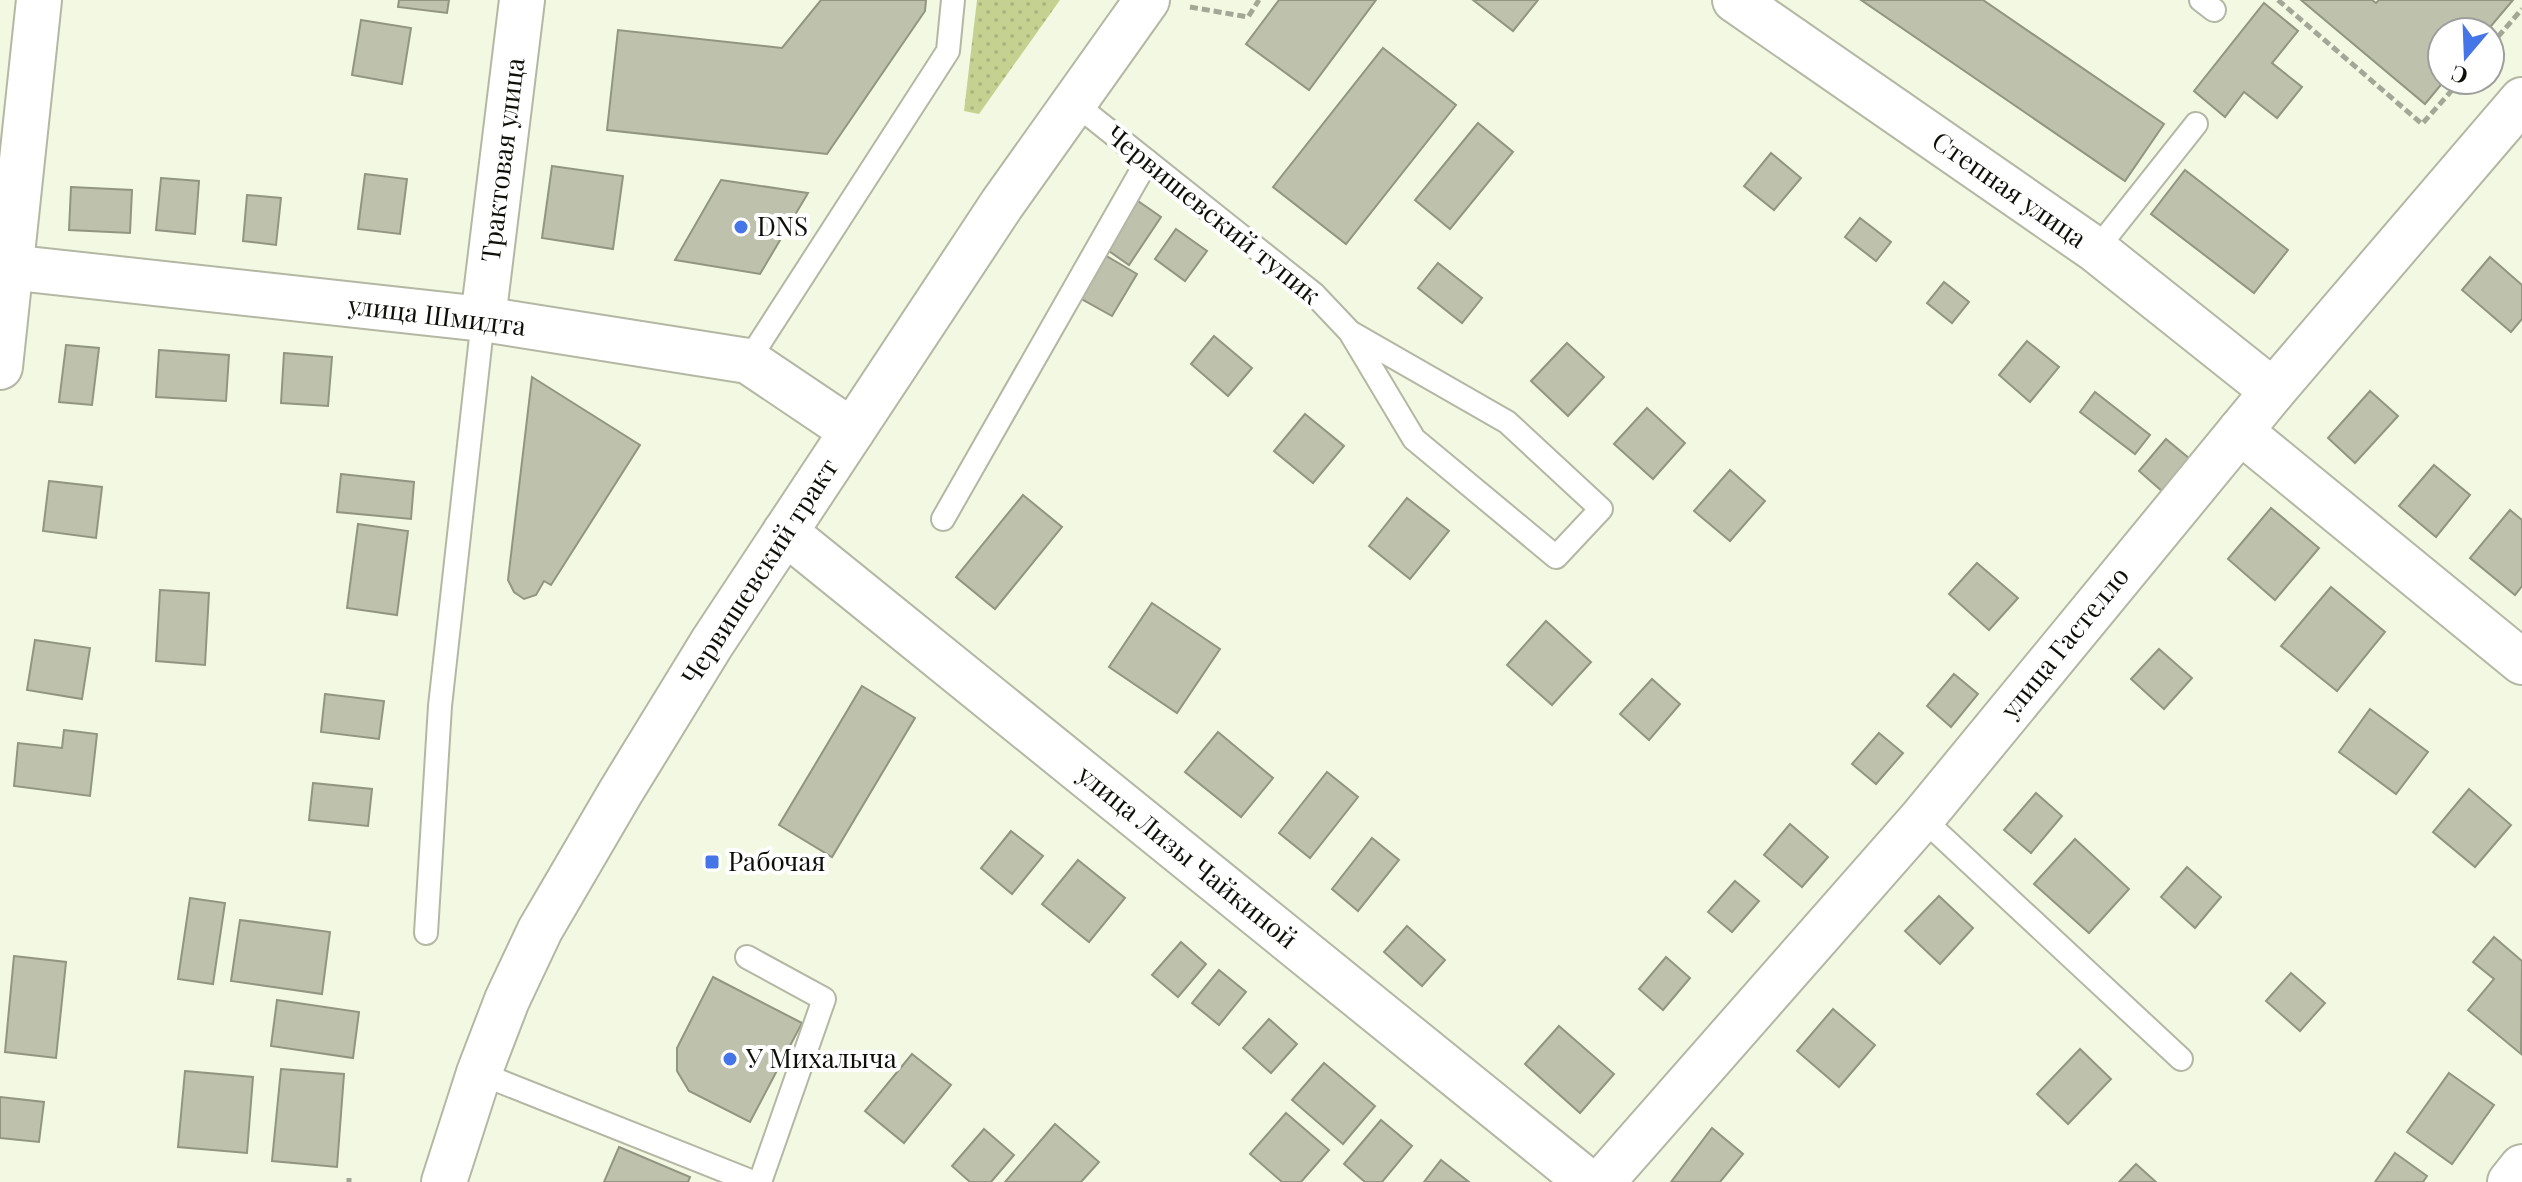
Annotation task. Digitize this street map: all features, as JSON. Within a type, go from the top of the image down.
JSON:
[{"type":"street","points":[[0,367],[5,267],[39,0]]},
{"type":"street","name":"Трактовая улица","points":[[483,319],[522,0]]},
{"type":"street","name":"Червишевский тракт","points":[[444,1182],[479,1073],[540,930],[658,729],[852,431],[1073,102],[1147,0]]},
{"type":"street","name":"Степная улица","points":[[1735,0],[2096,250],[2273,391]]},
{"type":"street","name":"улица Гастелло","points":[[1602,1182],[1922,818],[2273,391],[2522,100]]},
{"type":"street","name":"улица Шмидта","points":[[5,267],[483,319],[748,361],[852,431]]},
{"type":"street","points":[[2240,431],[2522,662]]},
{"type":"street","name":"улица Лизы Чайкиной","points":[[785,532],[1588,1182]]},
{"type":"street","points":[[2510,1182],[2522,1167]]},
{"type":"lane","points":[[748,361],[948,51],[953,0]]},
{"type":"lane","name":"Червишевский тупик","points":[[1073,102],[1314,294],[1350,332],[1414,439],[1556,557],[1601,509],[1507,422],[1350,332]]},
{"type":"lane","points":[[2096,250],[2196,124]]},
{"type":"lane","points":[[943,519],[1147,161]]},
{"type":"lane","points":[[426,933],[440,706],[483,319]]},
{"type":"lane","points":[[1922,818],[2181,1059]]},
{"type":"lane","points":[[747,957],[824,999],[760,1182]]},
{"type":"lane","points":[[479,1073],[753,1182]]},
{"type":"path","points":[[1190,7],[1248,17],[1259,0]]},
{"type":"path","points":[[2278,0],[2422,124],[2447,96]]},
{"type":"path","points":[[2506,28],[2522,9]]},
{"type":"green space","points":[[977,0],[1060,0],[979,114],[964,111]]},
{"type":"building","points":[[399,0],[449,0],[447,13],[398,7]]},
{"type":"building","points":[[821,0],[926,0],[925,11],[827,154],[607,130],[618,30],[782,48]]},
{"type":"building","points":[[1279,0],[1376,0],[1309,90],[1246,44]]},
{"type":"building","points":[[1473,0],[1538,0],[1513,31]]},
{"type":"building","points":[[1861,0],[1983,0],[2164,124],[2125,181]]},
{"type":"building","points":[[2301,0],[2372,0],[2376,3],[2379,0],[2513,0],[2500,16],[2426,16],[2426,96],[2432,96],[2425,104]]},
{"type":"building","points":[[2264,3],[2298,31],[2272,63],[2302,87],[2277,118],[2244,92],[2225,117],[2194,91]]},
{"type":"building","points":[[361,20],[411,28],[402,84],[352,75]]},
{"type":"building","points":[[1383,48],[1456,105],[1346,244],[1273,187]]},
{"type":"building","points":[[1478,123],[1513,152],[1450,229],[1415,200]]},
{"type":"building","points":[[1771,153],[1801,178],[1774,210],[1744,186]]},
{"type":"building","points":[[552,166],[623,176],[613,249],[542,238]]},
{"type":"building","points":[[2185,170],[2288,250],[2254,293],[2151,214]]},
{"type":"building","points":[[365,174],[407,179],[400,234],[358,229]]},
{"type":"building","points":[[161,178],[199,181],[195,234],[156,230]]},
{"type":"building","name":"DNS","points":[[721,180],[808,193],[760,274],[675,260]]},
{"type":"building","points":[[71,187],[132,190],[130,233],[69,230]]},
{"type":"building","points":[[247,195],[281,198],[276,245],[243,241]]},
{"type":"building","points":[[1138,201],[1161,217],[1129,265],[1106,249]]},
{"type":"building","points":[[1860,218],[1891,242],[1876,261],[1845,237]]},
{"type":"building","points":[[1176,229],[1207,251],[1185,281],[1155,259]]},
{"type":"building","points":[[1103,254],[1137,274],[1112,316],[1078,297]]},
{"type":"building","points":[[2490,257],[2522,285],[2522,319],[2511,332],[2462,290]]},
{"type":"building","points":[[1438,263],[1482,298],[1462,323],[1418,288]]},
{"type":"building","points":[[1944,282],[1969,302],[1952,323],[1927,303]]},
{"type":"building","points":[[1214,336],[1252,368],[1228,396],[1191,364]]},
{"type":"building","points":[[2027,341],[2059,367],[2030,402],[1999,375]]},
{"type":"building","points":[[1567,343],[1604,377],[1568,416],[1531,381]]},
{"type":"building","points":[[66,345],[99,348],[92,405],[59,402]]},
{"type":"building","points":[[159,350],[229,355],[226,401],[156,397]]},
{"type":"building","points":[[284,353],[332,357],[328,406],[281,403]]},
{"type":"building","points":[[532,377],[640,445],[551,585],[544,581],[536,595],[524,599],[514,592],[508,580]]},
{"type":"building","points":[[2370,391],[2398,416],[2355,463],[2328,438]]},
{"type":"building","points":[[2095,392],[2150,435],[2135,454],[2080,412]]},
{"type":"building","points":[[1647,408],[1685,443],[1653,479],[1614,444]]},
{"type":"building","points":[[1305,414],[1344,446],[1313,483],[1274,451]]},
{"type":"building","points":[[2166,439],[2190,459],[2163,492],[2139,471]]},
{"type":"building","points":[[2434,465],[2470,495],[2436,537],[2399,506]]},
{"type":"building","points":[[1730,470],[1765,501],[1730,541],[1694,511]]},
{"type":"building","points":[[341,474],[414,482],[411,519],[337,512]]},
{"type":"building","points":[[49,481],[102,487],[96,538],[43,531]]},
{"type":"building","points":[[1023,495],[1062,527],[995,609],[956,577]]},
{"type":"building","points":[[1407,498],[1449,531],[1410,579],[1369,546]]},
{"type":"building","points":[[2271,508],[2319,548],[2275,600],[2228,559]]},
{"type":"building","points":[[2510,510],[2522,520],[2522,586],[2515,595],[2470,558]]},
{"type":"building","points":[[358,524],[408,531],[397,615],[347,608]]},
{"type":"building","points":[[1977,563],[2018,598],[1989,630],[1949,594]]},
{"type":"building","points":[[2331,587],[2385,632],[2337,691],[2281,646]]},
{"type":"building","points":[[160,590],[209,593],[205,665],[156,661]]},
{"type":"building","points":[[1152,603],[1220,649],[1177,713],[1109,667]]},
{"type":"building","points":[[1546,621],[1591,662],[1552,705],[1507,665]]},
{"type":"building","points":[[35,640],[90,648],[82,699],[27,690]]},
{"type":"building","points":[[2159,649],[2192,678],[2164,709],[2131,679]]},
{"type":"building","points":[[1954,674],[1978,694],[1951,727],[1927,706]]},
{"type":"building","points":[[1652,679],[1680,704],[1649,740],[1620,714]]},
{"type":"building","points":[[862,686],[915,718],[832,857],[779,825]]},
{"type":"building","points":[[325,694],[384,701],[379,739],[321,732]]},
{"type":"building","points":[[2370,709],[2428,752],[2396,794],[2339,752]]},
{"type":"building","points":[[64,730],[97,734],[90,796],[14,786],[18,743],[62,748]]},
{"type":"building","points":[[1218,732],[1273,778],[1241,817],[1185,772]]},
{"type":"building","points":[[1879,733],[1903,753],[1876,784],[1852,764]]},
{"type":"building","points":[[1327,772],[1358,797],[1310,858],[1279,833]]},
{"type":"building","points":[[313,783],[372,789],[368,826],[309,820]]},
{"type":"building","points":[[2469,789],[2511,825],[2475,867],[2433,832]]},
{"type":"building","points":[[2036,793],[2062,816],[2031,853],[2004,830]]},
{"type":"building","points":[[1790,824],[1828,857],[1802,887],[1764,855]]},
{"type":"building","points":[[1011,831],[1043,856],[1012,894],[981,868]]},
{"type":"building","points":[[1372,838],[1399,860],[1358,911],[1332,889]]},
{"type":"building","points":[[2075,839],[2129,889],[2089,933],[2034,884]]},
{"type":"building","points":[[1078,860],[1125,898],[1089,942],[1042,904]]},
{"type":"building","points":[[2187,867],[2221,897],[2195,928],[2161,897]]},
{"type":"building","points":[[1735,881],[1759,901],[1732,932],[1708,912]]},
{"type":"building","points":[[1939,896],[1973,928],[1940,964],[1905,931]]},
{"type":"building","points":[[190,898],[225,903],[213,984],[178,979]]},
{"type":"building","points":[[240,920],[330,932],[322,994],[231,981]]},
{"type":"building","points":[[1407,926],[1445,960],[1422,986],[1384,952]]},
{"type":"building","points":[[2494,937],[2522,961],[2521,1054],[2468,1010],[2494,979],[2473,962]]},
{"type":"building","points":[[1181,942],[1206,964],[1178,997],[1152,975]]},
{"type":"building","points":[[14,956],[66,962],[56,1058],[5,1052]]},
{"type":"building","points":[[1666,957],[1690,978],[1663,1010],[1639,989]]},
{"type":"building","points":[[1219,970],[1246,992],[1219,1025],[1192,1003]]},
{"type":"building","points":[[2291,973],[2325,1003],[2300,1031],[2266,1001]]},
{"type":"building","name":"У Михалыча","points":[[713,977],[802,1023],[750,1122],[689,1091],[677,1071],[677,1048]]},
{"type":"building","points":[[277,1000],[359,1012],[353,1058],[271,1046]]},
{"type":"building","points":[[1833,1009],[1875,1045],[1839,1087],[1797,1051]]},
{"type":"building","points":[[1269,1019],[1297,1044],[1271,1073],[1243,1048]]},
{"type":"building","points":[[1559,1026],[1614,1074],[1580,1113],[1525,1064]]},
{"type":"building","points":[[2080,1049],[2111,1079],[2068,1124],[2037,1094]]},
{"type":"building","points":[[912,1054],[951,1085],[904,1143],[865,1111]]},
{"type":"building","points":[[1324,1063],[1375,1106],[1343,1144],[1292,1100]]},
{"type":"building","points":[[281,1069],[344,1074],[337,1167],[272,1161]]},
{"type":"building","points":[[185,1071],[253,1077],[247,1153],[178,1147]]},
{"type":"building","points":[[2449,1073],[2494,1105],[2452,1164],[2407,1132]]},
{"type":"building","points":[[0,1097],[44,1102],[39,1142],[0,1138]]},
{"type":"building","points":[[1286,1113],[1329,1150],[1301,1182],[1282,1182],[1250,1154]]},
{"type":"building","points":[[1381,1120],[1412,1146],[1382,1182],[1365,1182],[1344,1164]]},
{"type":"building","points":[[1055,1124],[1099,1162],[1081,1182],[1005,1182]]},
{"type":"building","points":[[1712,1128],[1743,1154],[1720,1182],[1671,1182]]},
{"type":"building","points":[[984,1129],[1014,1155],[991,1182],[970,1182],[952,1166]]},
{"type":"building","points":[[619,1147],[690,1177],[688,1182],[604,1182]]},
{"type":"building","points":[[2395,1153],[2427,1176],[2423,1182],[2375,1182]]},
{"type":"building","points":[[1441,1160],[1469,1182],[1424,1182]]},
{"type":"building","points":[[2136,1164],[2156,1182],[2119,1182]]},
{"type":"place","name":"DNS","points":[[741,227]]},
{"type":"place","name":"Рабочая","points":[[712,862]]},
{"type":"place","name":"У Михалыча","points":[[730,1059]]}]
